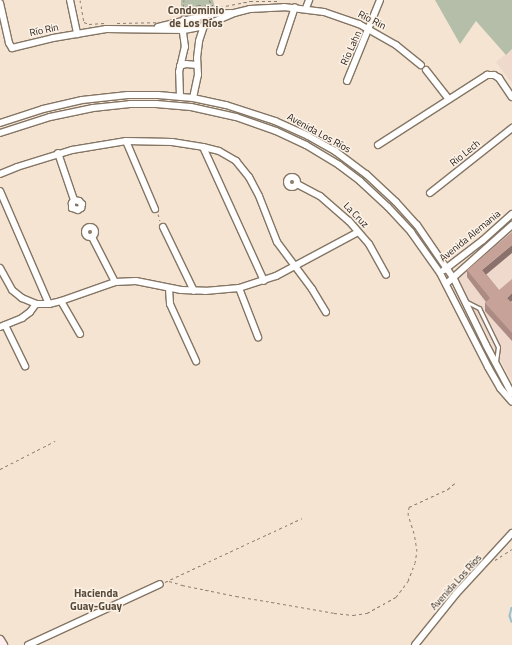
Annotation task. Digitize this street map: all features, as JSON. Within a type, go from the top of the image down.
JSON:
[{"type":"street","points":[[70,0],[76,34]]},
{"type":"street","points":[[306,8],[309,0]]},
{"type":"street","name":"Río Lahn","points":[[347,81],[370,29],[380,0]]},
{"type":"street","name":"Río Rin","points":[[0,3],[9,44],[12,48],[106,29],[153,28],[184,30],[204,26],[234,13]]},
{"type":"street","points":[[280,52],[295,7]]},
{"type":"street","name":"Río Rin","points":[[153,28],[182,17],[218,13],[234,13],[262,8],[306,8],[336,15],[370,29],[396,45],[421,65]]},
{"type":"street","points":[[193,98],[198,75],[197,65],[199,41],[204,26],[204,15]]},
{"type":"street","points":[[180,96],[180,66],[185,47],[182,17]]},
{"type":"street","points":[[180,66],[186,64],[197,65]]},
{"type":"street","points":[[426,70],[449,98]]},
{"type":"street","points":[[378,145],[487,75],[491,74],[499,78],[512,97]]},
{"type":"street","name":"Avenida Los Ríos","points":[[0,123],[43,109],[82,100],[135,95],[180,96],[193,98],[226,105],[259,115],[292,128],[329,148],[357,167],[385,191],[407,213],[427,237],[454,279],[495,364],[512,394]]},
{"type":"street","name":"Avenida Los Ríos","points":[[0,133],[66,113],[116,105],[169,105],[223,114],[262,126],[319,152],[352,174],[400,219],[419,242],[440,273],[493,375],[512,402]]},
{"type":"street","points":[[223,114],[226,111],[226,105]]},
{"type":"street","name":"Rio Lech","points":[[430,193],[512,128]]},
{"type":"street","points":[[126,141],[156,209]]},
{"type":"street","points":[[0,174],[58,153],[97,144],[126,141],[172,142],[204,146],[219,151],[231,158],[246,171],[259,196],[277,242],[294,267],[307,282],[326,312]]},
{"type":"street","points":[[204,146],[264,281]]},
{"type":"street","points":[[58,153],[74,200]]},
{"type":"street","points":[[352,174],[357,167]]},
{"type":"street","name":"La Cruz","points":[[297,184],[304,186],[326,201],[358,232],[374,251],[386,275]]},
{"type":"street","points":[[0,191],[49,304]]},
{"type":"street","name":"Avenida Alemania","points":[[440,273],[483,240],[512,214]]},
{"type":"street","name":"Avenida Alemania","points":[[446,284],[454,279],[512,225]]},
{"type":"street","points":[[163,227],[194,291]]},
{"type":"street","points":[[0,268],[12,290],[22,298],[36,304],[49,304],[61,301],[114,282],[136,281],[170,289],[194,291],[239,288],[264,281],[294,267],[358,232]]},
{"type":"street","points":[[92,236],[114,282]]},
{"type":"street","points":[[483,240],[488,247]]},
{"type":"street","points":[[239,288],[258,337]]},
{"type":"street","points":[[170,289],[170,304],[196,361]]},
{"type":"street","points":[[61,301],[80,334]]},
{"type":"street","points":[[25,366],[2,326],[22,318],[30,312],[36,304]]},
{"type":"street","points":[[493,375],[499,371]]},
{"type":"street","name":"Avenida Los Ríos","points":[[415,645],[456,594],[512,533]]},
{"type":"street","points":[[28,645],[160,584]]},
{"type":"street","points":[[0,640],[3,645]]},
{"type":"lane","points":[[465,301],[479,308],[498,347],[495,364]]},
{"type":"path","points":[[80,0],[84,22],[89,24],[107,24]]},
{"type":"path","points":[[182,17],[184,0]]},
{"type":"path","points":[[209,0],[218,13]]},
{"type":"path","points":[[182,17],[198,5],[220,7],[250,1],[282,2]]},
{"type":"path","points":[[111,24],[156,22]]},
{"type":"path","points":[[156,209],[163,227]]},
{"type":"path","points":[[0,469],[55,441]]},
{"type":"path","points":[[169,581],[236,596],[334,613],[353,615],[367,613],[396,597],[408,581],[416,563],[417,551],[414,533],[408,515],[409,507],[448,489],[455,483]]},
{"type":"path","points":[[160,584],[302,518]]},
{"type":"shaded area","points":[[512,49],[512,83],[496,62]]},
{"type":"shaded area","points":[[512,228],[512,382],[457,277]]},
{"type":"green space","name":"Condominio de Los Ríos","points":[[181,0],[213,0],[216,12],[181,19]]},
{"type":"green space","points":[[435,0],[512,0],[512,49],[506,55],[476,21],[460,44]]},
{"type":"building","points":[[512,232],[512,245],[482,270],[499,290],[512,279],[512,293],[507,298],[512,303],[512,333],[485,303],[490,298],[467,270]]},
{"type":"waterway","points":[[512,608],[510,616],[512,622]]},
{"type":"district","name":"Condominio de Los Ríos","points":[[196,17]]},
{"type":"district","name":"Hacienda Guay-Guay","points":[[96,600]]}]
